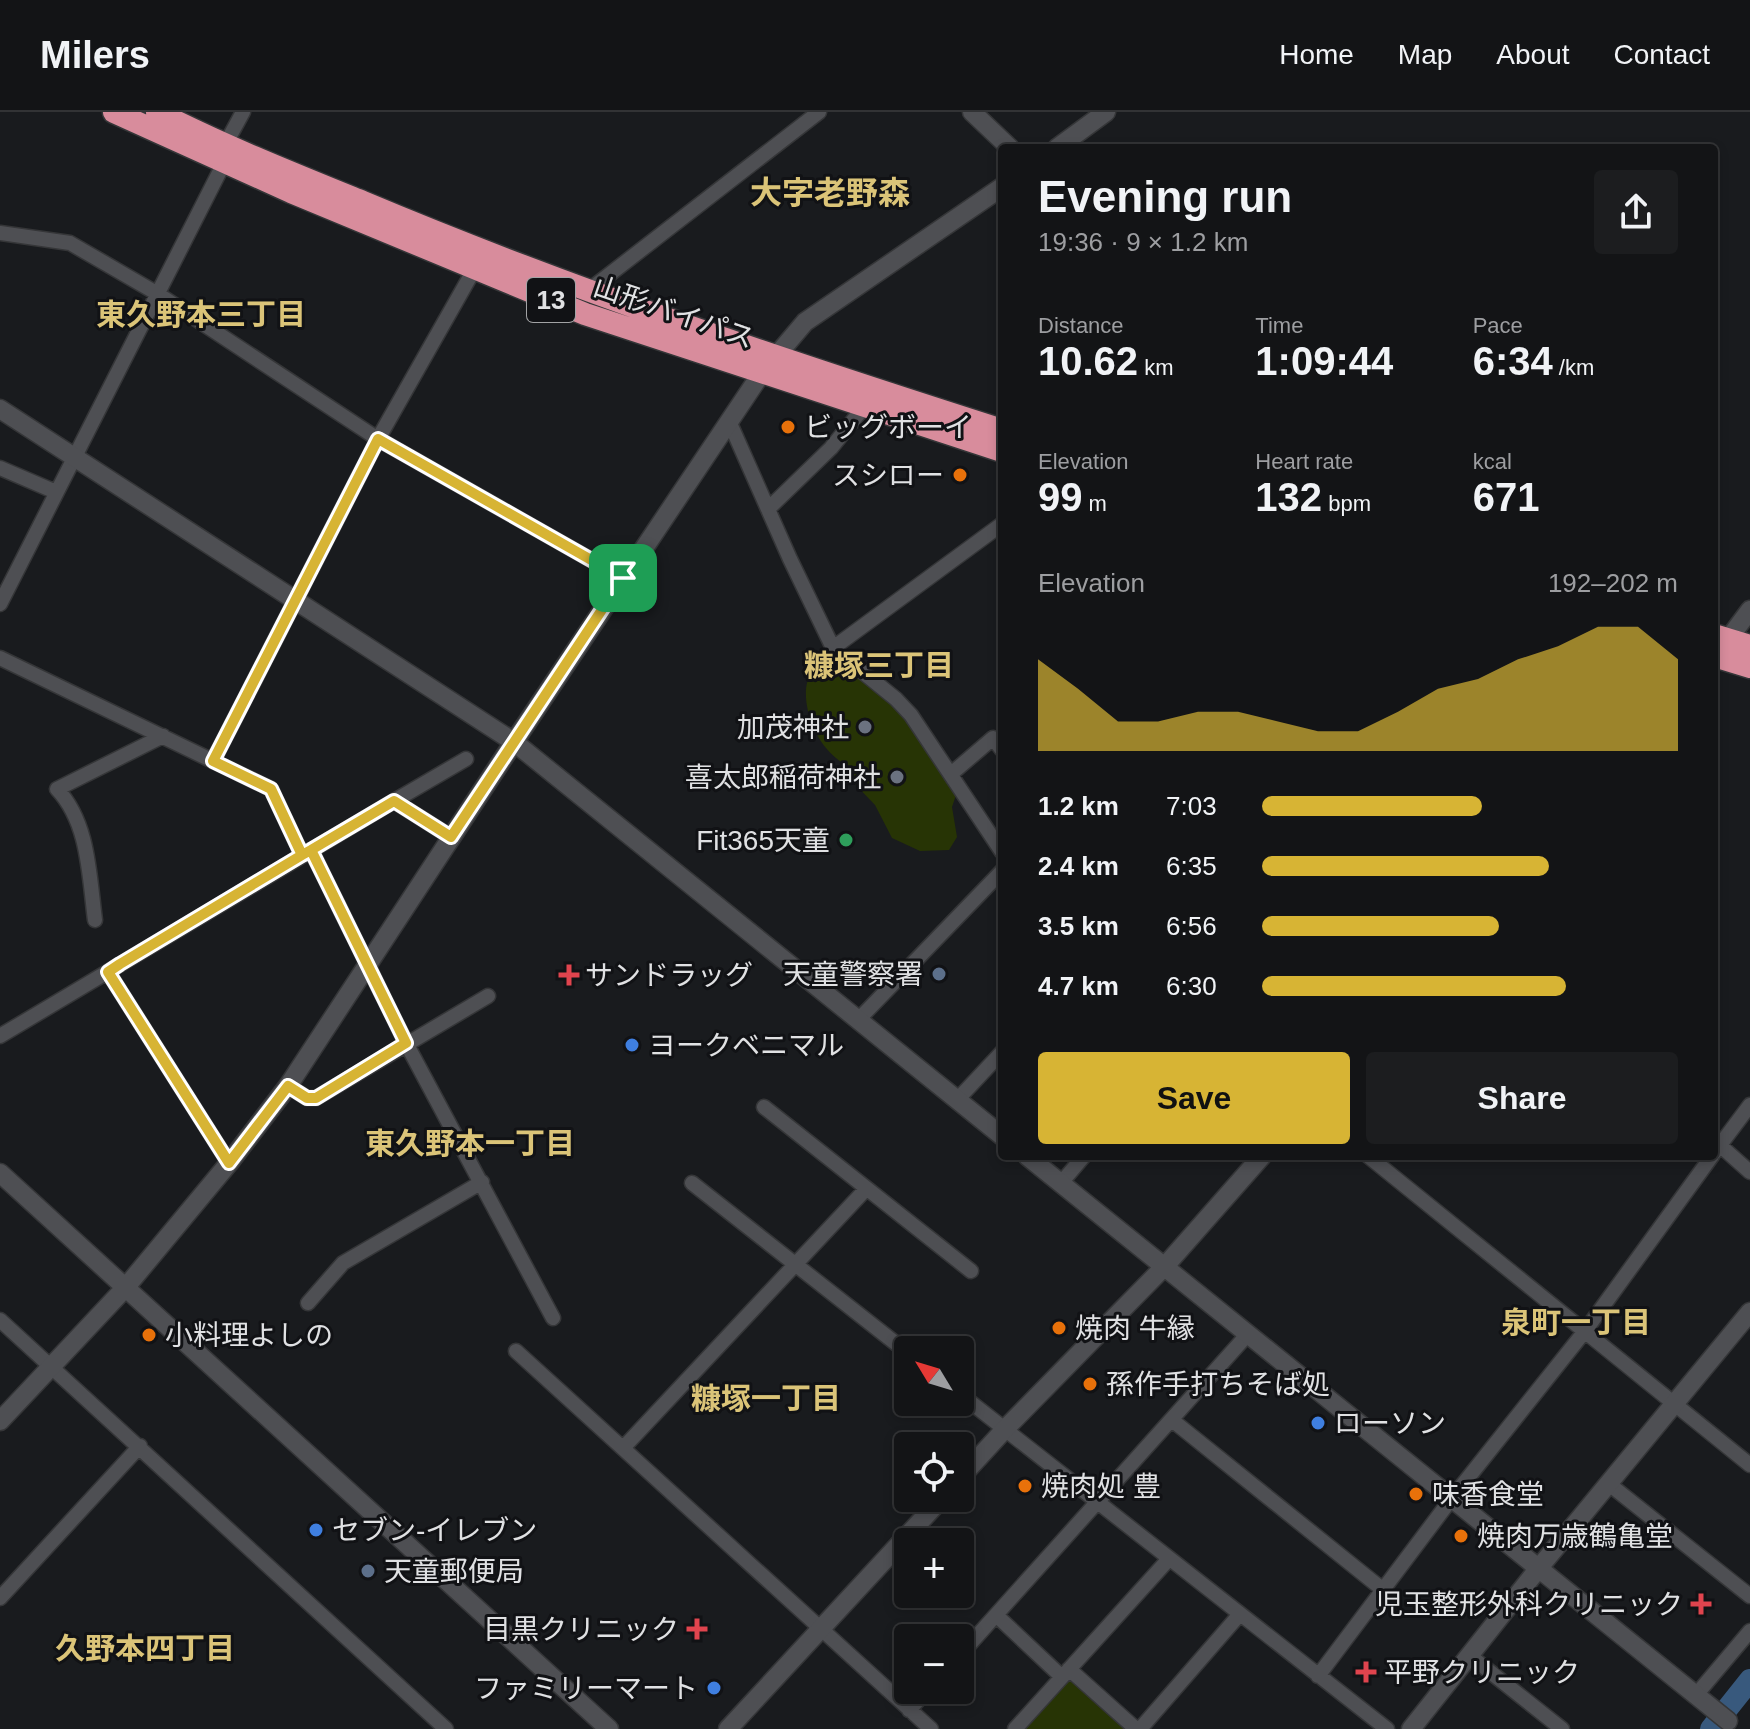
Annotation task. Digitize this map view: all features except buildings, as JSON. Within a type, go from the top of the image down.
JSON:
[{"type":"highway","name":"山形バイパス","points":[[114,112],[588,291],[864,407],[998,450]]},
{"type":"highway","name":"山形バイパス","points":[[157,112],[225,154],[475,268],[585,314],[998,429]]},
{"type":"highway","points":[[1718,651],[1750,646]]},
{"type":"highway","points":[[1718,651],[1750,667]]},
{"type":"street","points":[[0,604],[158,294],[243,112]]},
{"type":"street","points":[[588,291],[819,112]]},
{"type":"street","points":[[972,112],[1006,144]]},
{"type":"street","points":[[1062,144],[1106,112]]},
{"type":"street","points":[[0,1421],[126,1287],[288,1086],[623,578],[768,366],[805,322],[998,190]]},
{"type":"street","points":[[0,233],[70,243],[158,294],[378,439],[623,578]]},
{"type":"street","points":[[213,761],[378,439],[475,268]]},
{"type":"street","points":[[768,509],[831,448],[864,407]]},
{"type":"street","points":[[0,409],[514,742],[998,1133]]},
{"type":"street","points":[[729,421],[833,648],[911,715],[998,846]]},
{"type":"street","points":[[0,468],[56,492]]},
{"type":"street","points":[[833,648],[998,527]]},
{"type":"street","points":[[1718,650],[1750,610]]},
{"type":"street","points":[[0,658],[271,789],[368,965],[406,1043],[553,1318]]},
{"type":"street","points":[[95,920],[79,822],[70,803],[57,789],[163,736]]},
{"type":"street","points":[[951,774],[993,738],[998,745]]},
{"type":"street","points":[[0,1036],[466,759]]},
{"type":"street","points":[[394,801],[451,837]]},
{"type":"street","points":[[859,1019],[998,875]]},
{"type":"street","points":[[108,972],[229,1163]]},
{"type":"street","points":[[288,1086],[307,1098],[316,1098],[488,996]]},
{"type":"street","points":[[957,1100],[998,1056]]},
{"type":"street","points":[[1718,1145],[1750,1105]]},
{"type":"street","points":[[764,1107],[971,1271]]},
{"type":"street","points":[[1718,1151],[1750,1172]]},
{"type":"street","points":[[1032,1160],[1733,1725]]},
{"type":"street","points":[[1061,1183],[1081,1160]]},
{"type":"street","points":[[974,1463],[1166,1265],[1258,1160]]},
{"type":"street","points":[[1373,1160],[1750,1465]]},
{"type":"street","points":[[1318,1676],[1452,1498],[1585,1331],[1707,1160]]},
{"type":"street","points":[[0,1173],[609,1729]]},
{"type":"street","points":[[308,1303],[343,1263],[482,1182]]},
{"type":"street","points":[[692,1183],[894,1342]]},
{"type":"street","points":[[624,1447],[866,1189]]},
{"type":"street","points":[[1411,1729],[1750,1312]]},
{"type":"street","points":[[0,1320],[446,1729]]},
{"type":"street","points":[[974,1639],[1248,1334]]},
{"type":"street","points":[[516,1351],[931,1729]]},
{"type":"street","points":[[974,1405],[1387,1729]]},
{"type":"street","points":[[1172,1420],[1382,1589]]},
{"type":"street","points":[[0,1598],[140,1446]]},
{"type":"street","points":[[1609,1484],[1750,1596]]},
{"type":"street","points":[[728,1729],[929,1512]]},
{"type":"street","points":[[1015,1729],[1168,1560]]},
{"type":"street","points":[[996,1615],[1138,1729],[1240,1614]]},
{"type":"street","points":[[1699,1698],[1750,1631]]},
{"type":"street","points":[[1469,1655],[1562,1729]]},
{"type":"street","points":[[909,1710],[915,1704]]},
{"type":"green space","points":[[834,660],[867,682],[909,721],[956,795],[952,807],[957,837],[949,850],[920,851],[892,838],[875,805],[851,780],[854,774],[829,752],[819,738],[808,711],[807,684],[811,673],[820,665]]},
{"type":"green space","points":[[1070,1672],[1133,1729],[1018,1729]]},
{"type":"waterway","points":[[1711,1729],[1750,1680]]},
{"type":"place","name":"ビッグボーイ","points":[[788,427]]},
{"type":"place","name":"スシロー","points":[[960,475]]},
{"type":"place","name":"加茂神社","points":[[865,727]]},
{"type":"place","name":"喜太郎稲荷神社","points":[[897,777]]},
{"type":"place","name":"Fit365天童","points":[[846,840]]},
{"type":"place","name":"天童警察署","points":[[939,974]]},
{"type":"place","name":"サンドラッグ","points":[[569,975]]},
{"type":"place","name":"ヨークベニマル","points":[[632,1045]]},
{"type":"place","name":"焼肉 牛縁","points":[[1059,1328]]},
{"type":"place","name":"小料理よしの","points":[[149,1335]]},
{"type":"place","name":"孫作手打ちそば処","points":[[1090,1384]]},
{"type":"place","name":"ローソン","points":[[1318,1423]]},
{"type":"place","name":"焼肉処 豊","points":[[1025,1486]]},
{"type":"place","name":"味香食堂","points":[[1416,1494]]},
{"type":"place","name":"セブン-イレブン","points":[[316,1530]]},
{"type":"place","name":"焼肉万歳鶴亀堂","points":[[1461,1536]]},
{"type":"place","name":"天童郵便局","points":[[368,1571]]},
{"type":"place","name":"児玉整形外科クリニック","points":[[1701,1604]]},
{"type":"place","name":"目黒クリニック","points":[[697,1629]]},
{"type":"place","name":"平野クリニック","points":[[1366,1672]]},
{"type":"place","name":"ファミリーマート","points":[[714,1688]]},
{"type":"district","name":"大字老野森","points":[[830,193]]},
{"type":"district","name":"東久野本三丁目","points":[[201,315]]},
{"type":"district","name":"糠塚三丁目","points":[[879,666]]},
{"type":"district","name":"東久野本一丁目","points":[[470,1144]]},
{"type":"district","name":"泉町一丁目","points":[[1576,1323]]},
{"type":"district","name":"糠塚一丁目","points":[[766,1399]]},
{"type":"district","name":"久野本四丁目","points":[[145,1649]]},
{"type":"route","points":[[623,578],[378,439],[213,761],[271,789],[302,855],[311,850],[406,1043],[316,1098],[307,1098],[288,1086],[229,1163],[108,972],[302,855],[394,801],[451,837],[623,578]]}]
